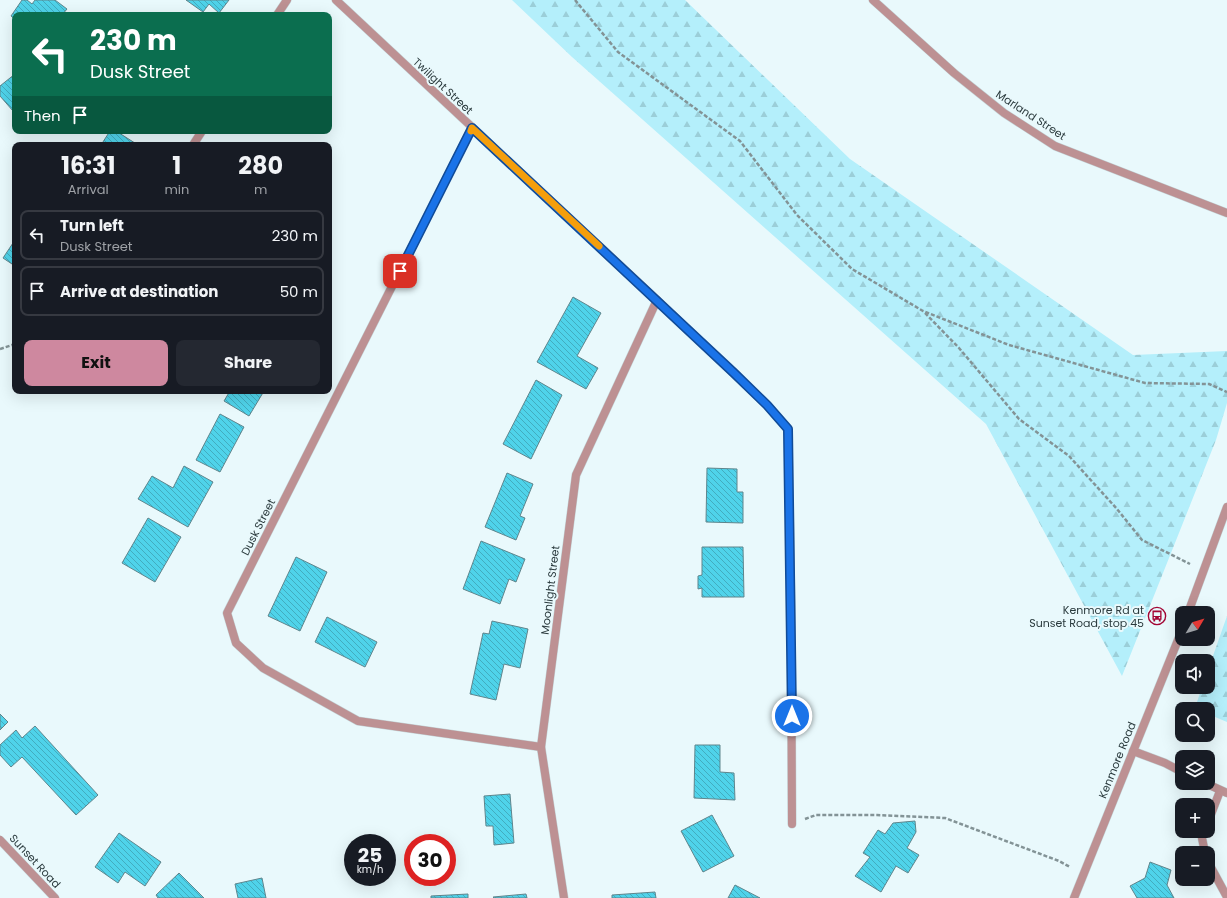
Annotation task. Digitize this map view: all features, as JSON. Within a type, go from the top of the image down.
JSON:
[{"type":"street","points":[[279,12],[287,0]]},
{"type":"street","name":"Twilight Street","points":[[336,0],[657,300],[767,405],[788,429],[792,824]]},
{"type":"street","name":"Marland Street","points":[[873,0],[954,73],[1004,113],[1055,146],[1227,213]]},
{"type":"street","name":"Dusk Street","points":[[472,128],[227,613],[236,643],[263,668],[358,720],[541,747]]},
{"type":"street","name":"Moonlight Street","points":[[564,898],[541,747],[576,475],[657,300]]},
{"type":"street","points":[[1191,606],[1227,507]]},
{"type":"street","name":"Kenmore Road","points":[[1074,898],[1176,646]]},
{"type":"street","points":[[1133,751],[1175,768]]},
{"type":"street","points":[[1215,808],[1223,792]]},
{"type":"street","name":"Sunset Road","points":[[0,840],[55,898]]},
{"type":"street","points":[[1215,875],[1227,897]]},
{"type":"path","points":[[575,0],[618,52],[740,141],[797,215],[852,269],[923,311],[1009,345],[1145,383],[1209,384],[1227,392]]},
{"type":"path","points":[[923,311],[959,348],[1019,419],[1069,456],[1117,509],[1142,540],[1185,562],[1205,569]]},
{"type":"path","points":[[0,349],[12,345]]},
{"type":"path","points":[[792,824],[816,814],[877,814],[945,818],[1059,861],[1083,874]]},
{"type":"green space","points":[[512,0],[685,0],[850,159],[1133,355],[1227,351],[1227,403],[1216,440],[1122,676],[986,424],[572,57]]},
{"type":"green space","points":[[1227,616],[1227,722],[1215,717],[1215,702],[1197,702],[1200,694],[1215,694],[1215,654],[1214,654]]},
{"type":"building","points":[[22,0],[27,0],[32,4],[35,0],[55,0],[67,9],[64,12],[14,12]]},
{"type":"building","points":[[186,0],[229,0],[220,12],[209,4],[203,12]]},
{"type":"building","points":[[12,76],[12,110],[0,96],[0,86]]},
{"type":"building","points":[[108,134],[121,134],[133,142],[103,142]]},
{"type":"building","points":[[12,244],[12,264],[3,258]]},
{"type":"building","points":[[573,297],[601,313],[577,356],[598,368],[586,389],[537,362]]},
{"type":"building","points":[[536,380],[562,395],[531,459],[503,444]]},
{"type":"building","points":[[228,394],[262,394],[249,416],[224,401]]},
{"type":"building","points":[[220,414],[244,427],[220,472],[196,460]]},
{"type":"building","points":[[184,466],[213,482],[188,527],[138,499],[152,476],[173,488]]},
{"type":"building","points":[[707,468],[737,469],[737,492],[743,492],[743,523],[706,522]]},
{"type":"building","points":[[507,473],[533,484],[520,516],[525,518],[516,540],[485,527]]},
{"type":"building","points":[[148,518],[181,537],[155,582],[122,563]]},
{"type":"building","points":[[481,541],[525,559],[516,582],[509,579],[500,604],[463,589]]},
{"type":"building","points":[[702,547],[743,547],[744,597],[702,597],[702,588],[698,589],[698,576],[702,575]]},
{"type":"building","points":[[296,557],[327,572],[300,631],[268,616]]},
{"type":"building","points":[[327,617],[377,642],[365,667],[315,642]]},
{"type":"building","points":[[492,621],[528,629],[520,668],[504,664],[496,700],[470,694],[483,633],[489,634]]},
{"type":"building","points":[[0,714],[8,722],[0,730]]},
{"type":"building","points":[[35,726],[98,795],[76,815],[22,757],[11,767],[0,755],[0,745],[16,730],[22,738]]},
{"type":"building","points":[[695,745],[720,745],[720,772],[734,773],[735,800],[694,798]]},
{"type":"building","points":[[510,794],[514,843],[494,845],[493,826],[486,826],[484,796]]},
{"type":"building","points":[[712,815],[734,856],[703,872],[681,831]]},
{"type":"building","points":[[915,821],[916,832],[907,848],[919,855],[908,873],[896,866],[881,892],[855,876],[870,857],[863,853],[878,830],[885,834],[893,823]]},
{"type":"building","points":[[119,833],[161,862],[145,886],[125,872],[118,883],[95,867]]},
{"type":"building","points":[[1150,862],[1171,870],[1167,885],[1174,898],[1137,898],[1130,886],[1145,878]]},
{"type":"building","points":[[179,873],[204,898],[158,898],[156,895]]},
{"type":"building","points":[[262,878],[266,898],[238,898],[235,884]]},
{"type":"building","points":[[735,885],[760,898],[728,898]]},
{"type":"building","points":[[655,892],[656,898],[612,898],[612,895]]},
{"type":"building","points":[[468,894],[468,898],[431,898],[431,896]]},
{"type":"building","points":[[526,894],[527,898],[493,897]]},
{"type":"slow traffic","points":[[471,131],[472,128],[599,246]]},
{"type":"place","name":"Kenmore Rd at Sunset Road, stop 45","points":[[1157,616]]},
{"type":"route","points":[[400,271],[472,128],[638,282],[767,405],[788,429],[792,716]]}]
